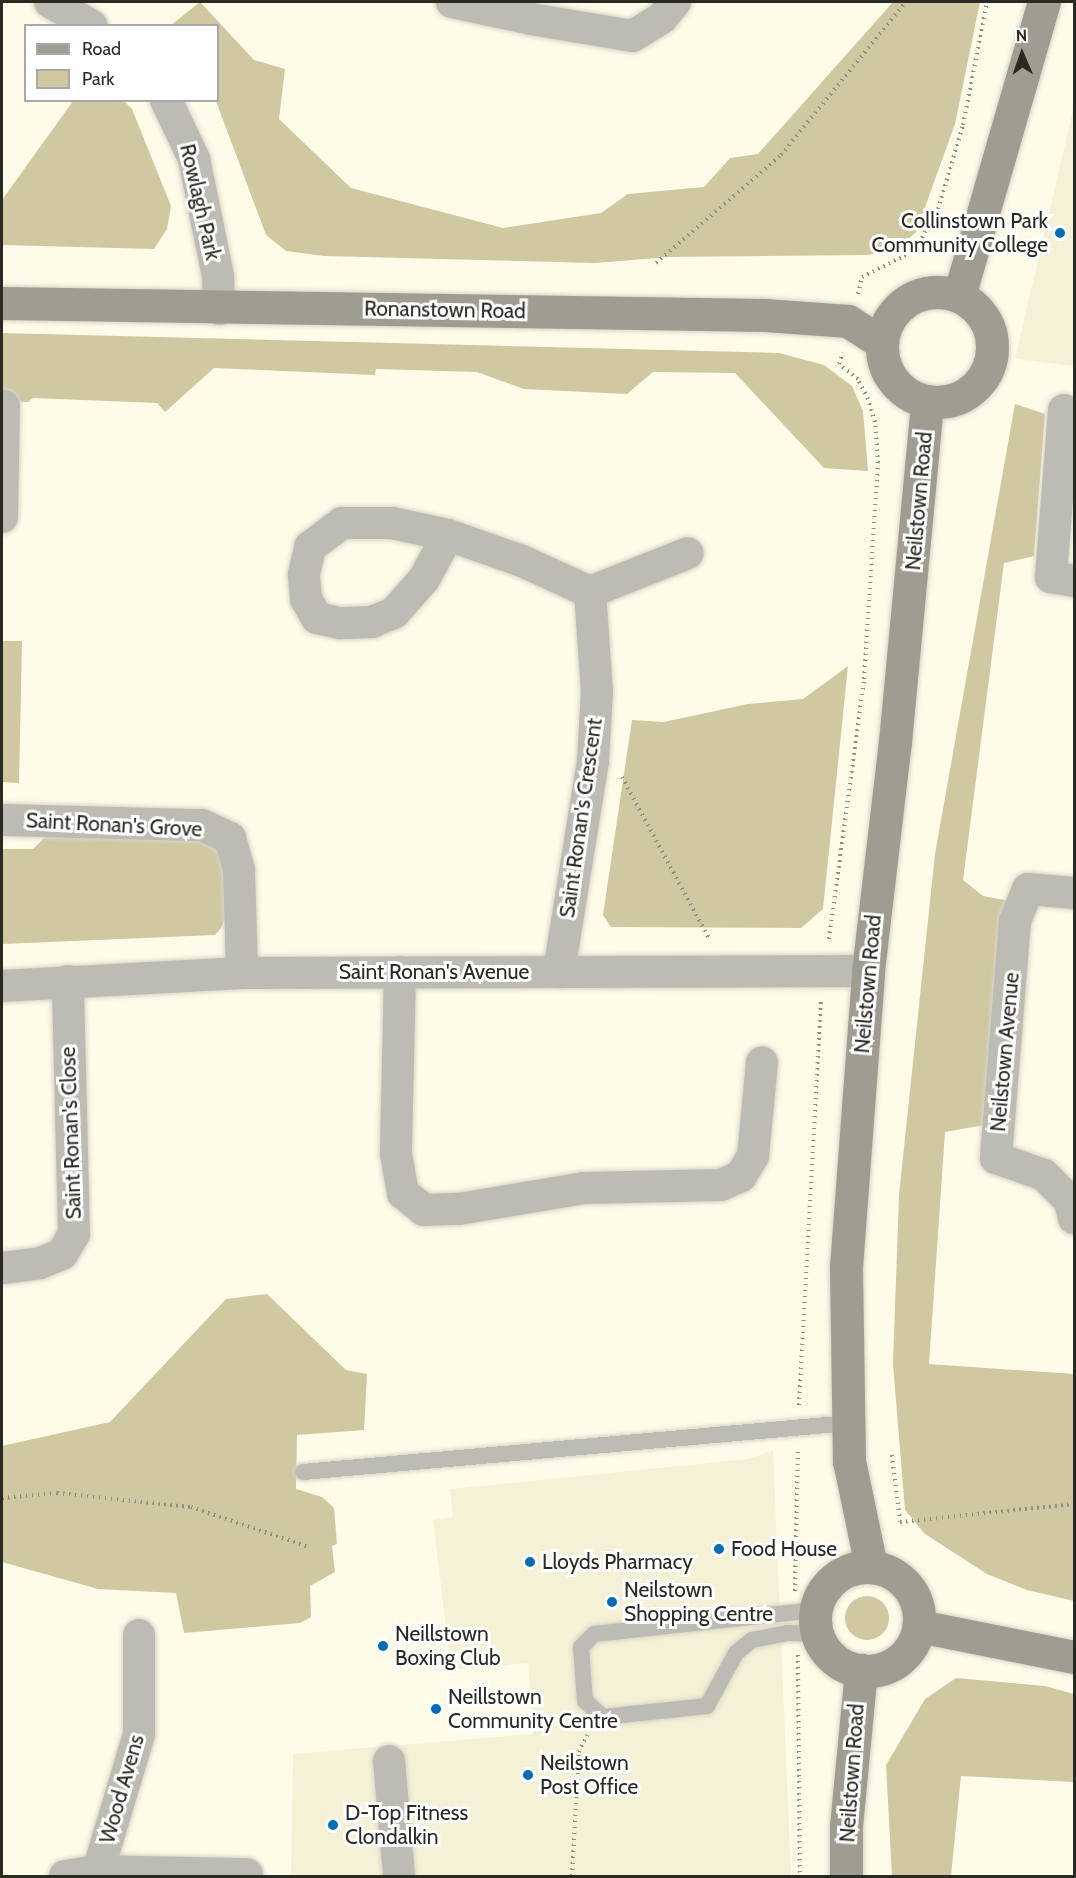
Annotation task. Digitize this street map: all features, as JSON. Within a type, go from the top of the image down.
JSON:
[{"type":"street","points":[[50,2],[88,24]]},
{"type":"street","points":[[453,2],[531,20],[633,36],[662,18],[675,2]]},
{"type":"street","points":[[882,344],[890,319],[913,297],[929,292],[959,296],[1026,75],[1044,2]]},
{"type":"street","name":"Rowlagh Park","points":[[167,102],[194,159],[218,276],[219,309]]},
{"type":"street","name":"Neilstown Road","points":[[882,344],[884,359],[899,386],[927,401],[945,401],[969,391],[987,372],[992,356],[987,321],[976,308],[959,296]]},
{"type":"street","name":"Ronanstown Road","points":[[2,303],[219,309],[765,315],[848,321],[882,344]]},
{"type":"street","name":"Neilstown Road","points":[[872,1566],[849,1461],[846,1267],[868,971],[912,581],[927,401]]},
{"type":"street","points":[[2,517],[4,406]]},
{"type":"street","points":[[1064,410],[1051,577],[1074,581]]},
{"type":"street","points":[[448,535],[424,579],[394,613],[372,622],[339,623],[317,618],[306,599],[304,574],[310,547],[342,523],[392,523],[448,535],[522,561],[590,592],[688,553]]},
{"type":"street","name":"Saint Ronan's Crescent","points":[[559,972],[593,761],[597,691],[590,592]]},
{"type":"street","name":"Saint Ronan's Grove","points":[[5,820],[202,825],[230,838],[239,870],[242,973]]},
{"type":"street","name":"Neilstown Avenue","points":[[1074,893],[1028,889],[1016,921],[996,1158],[1044,1175],[1070,1202],[1074,1219]]},
{"type":"street","name":"Saint Ronan's Avenue","points":[[2,986],[242,973],[868,971]]},
{"type":"street","points":[[400,972],[396,1154],[403,1193],[424,1210],[459,1209],[584,1188],[721,1185],[741,1176],[753,1156],[762,1062]]},
{"type":"street","name":"Saint Ronan's Close","points":[[2,1268],[40,1263],[62,1254],[74,1234],[68,981]]},
{"type":"street","points":[[872,1566],[892,1572],[909,1587],[918,1604],[919,1626],[910,1648],[894,1664],[879,1670],[861,1670],[832,1658],[816,1622],[825,1587],[848,1570],[872,1566]]},
{"type":"street","points":[[919,1626],[1074,1657]]},
{"type":"street","name":"Wood Avens","points":[[98,1871],[139,1734],[140,1635]]},
{"type":"street","name":"Neilstown Road","points":[[846,1876],[846,1826],[861,1670]]},
{"type":"street","points":[[389,1761],[399,1876]]},
{"type":"street","name":"Wood Avens","points":[[64,1876],[98,1871],[247,1874]]},
{"type":"lane","points":[[303,1472],[849,1423]]},
{"type":"lane","points":[[816,1622],[788,1633],[752,1640],[736,1653],[707,1706],[603,1717],[585,1701],[580,1647],[594,1634],[816,1622]]},
{"type":"path","points":[[656,263],[781,155],[906,2]]},
{"type":"path","points":[[858,297],[862,277],[904,256],[919,243],[938,209],[963,125],[987,2]]},
{"type":"path","points":[[829,939],[864,679],[878,463],[875,422],[868,399],[858,380],[839,364]]},
{"type":"path","points":[[619,771],[708,937]]},
{"type":"path","points":[[892,1455],[900,1522],[1074,1504]]},
{"type":"path","points":[[2,1498],[57,1493],[191,1507],[309,1547]]},
{"type":"path","points":[[572,1876],[579,1752],[598,1712]]},
{"type":"shaded area","name":"Collinstown Park Community College","points":[[1074,106],[1074,366],[1015,359]]},
{"type":"shaded area","points":[[773,1450],[791,1876],[291,1876],[293,1754],[533,1734],[528,1663],[451,1670],[433,1520],[453,1517],[450,1489],[749,1459]]},
{"type":"green space","points":[[200,2],[254,60],[285,69],[279,119],[351,188],[503,228],[601,213],[628,194],[704,187],[730,158],[758,154],[893,2],[980,2],[955,124],[916,232],[896,250],[867,255],[669,257],[595,263],[324,256],[286,251],[266,235],[216,102],[219,102],[219,24],[172,24]]},
{"type":"green space","points":[[72,102],[125,102],[132,109],[171,206],[167,229],[154,249],[2,245],[2,200]]},
{"type":"green space","points":[[2,333],[779,353],[824,365],[852,386],[863,411],[868,471],[824,468],[735,373],[653,372],[627,394],[524,389],[477,372],[376,369],[375,375],[214,368],[165,412],[157,403],[33,398],[28,402],[2,401]]},
{"type":"green space","points":[[1015,404],[1045,414],[1034,556],[1004,563],[963,880],[983,896],[1009,901],[990,1124],[945,1132],[929,1364],[1074,1374],[1074,1601],[1027,1590],[987,1574],[925,1534],[905,1510],[893,1364],[899,1195],[935,854]]},
{"type":"green space","points":[[2,641],[22,641],[19,783],[2,782]]},
{"type":"green space","points":[[848,666],[823,909],[801,928],[611,927],[603,915],[632,720],[664,722],[748,704],[803,699]]},
{"type":"green space","points":[[51,831],[207,838],[225,858],[227,914],[221,928],[215,935],[2,944],[2,849],[33,849]]},
{"type":"green space","points":[[267,1294],[346,1370],[367,1374],[364,1430],[297,1435],[296,1489],[322,1497],[334,1508],[337,1544],[332,1546],[335,1572],[310,1586],[311,1617],[300,1623],[184,1633],[176,1593],[98,1589],[2,1562],[2,1446],[110,1422],[226,1299]]},
{"type":"green space","points":[[867,1596],[882,1603],[889,1618],[882,1633],[867,1640],[852,1633],[845,1618],[852,1603]]},
{"type":"green space","points":[[956,1678],[1045,1686],[1074,1694],[1074,1782],[961,1776],[951,1876],[892,1876],[886,1765],[925,1699]]},
{"type":"place","name":"Collinstown Park Community College","points":[[1060,233]]},
{"type":"place","name":"Food House","points":[[719,1549]]},
{"type":"place","name":"Lloyds Pharmacy","points":[[530,1562]]},
{"type":"place","name":"Neilstown Shopping Centre","points":[[612,1602]]},
{"type":"place","name":"Neillstown Boxing Club","points":[[383,1646]]},
{"type":"place","name":"Neillstown Community Centre","points":[[436,1709]]},
{"type":"place","name":"Neilstown Post Office","points":[[528,1775]]},
{"type":"place","name":"D-Top Fitness Clondalkin","points":[[333,1825]]}]
